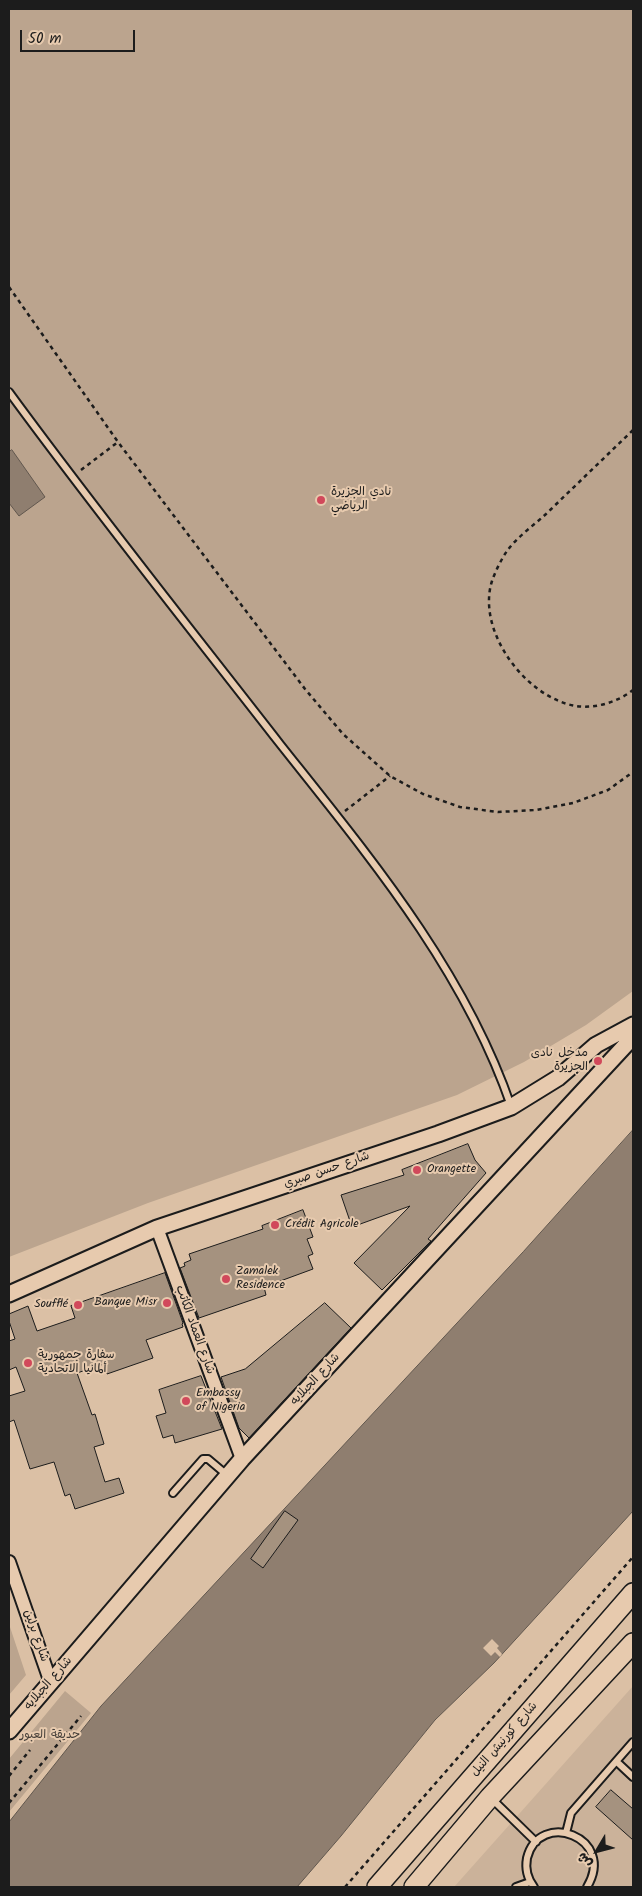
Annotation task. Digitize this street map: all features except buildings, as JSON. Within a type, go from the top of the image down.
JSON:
[{"type":"main road","name":"شارع كورنيش النيل","points":[[377,1887],[633,1593]]},
{"type":"main road","points":[[414,1887],[490,1797],[633,1643]]},
{"type":"street","name":"شارع حسن صبري","points":[[9,1294],[157,1228],[438,1134],[512,1107],[558,1078],[596,1045],[633,1025]]},
{"type":"street","name":"شارع الجبلايه","points":[[9,1731],[242,1460],[633,1037]]},
{"type":"street","name":"شارع العماد الكاتب","points":[[157,1228],[242,1460]]},
{"type":"street","name":"شارع برلين","points":[[9,1562],[51,1683]]},
{"type":"lane","points":[[9,392],[72,477],[338,817],[413,919],[464,1001],[503,1083],[512,1107]]},
{"type":"lane","points":[[173,1493],[203,1459],[208,1459],[228,1476]]},
{"type":"lane","points":[[566,1833],[571,1813],[633,1742]]},
{"type":"lane","points":[[617,1762],[633,1777]]},
{"type":"lane","points":[[490,1797],[536,1842]]},
{"type":"lane","points":[[516,1887],[532,1884],[526,1868],[526,1860],[536,1842],[551,1833],[566,1833],[583,1841],[592,1855],[594,1872],[587,1887]]},
{"type":"path","points":[[9,287],[118,442],[304,689],[343,734],[390,776],[424,794],[460,806],[498,812],[536,810],[573,803],[608,790],[633,772]]},
{"type":"path","points":[[633,430],[507,551],[492,581],[488,607],[494,631],[510,660],[529,682],[553,699],[577,706],[603,705],[633,690]]},
{"type":"path","points":[[72,477],[118,442]]},
{"type":"path","points":[[338,817],[390,776]]},
{"type":"path","points":[[345,1887],[633,1557]]},
{"type":"path","points":[[9,1803],[81,1716]]},
{"type":"path","points":[[9,1776],[30,1750]]},
{"type":"shaded area","points":[[12,450],[45,497],[19,516],[9,503],[9,452]]},
{"type":"shaded area","points":[[633,1130],[633,1511],[494,1663],[435,1720],[297,1887],[9,1887],[9,1822],[101,1706],[523,1252]]},
{"type":"shaded area","points":[[633,1686],[633,1887],[454,1887]]},
{"type":"green space","name":"نادي الجزيرة الرياضي","points":[[9,9],[633,9],[633,991],[586,1025],[524,1062],[457,1095],[148,1203],[9,1257]]},
{"type":"green space","points":[[9,1624],[26,1675],[9,1695]]},
{"type":"green space","name":"حديقة العبور","points":[[65,1691],[91,1713],[9,1812],[9,1759]]},
{"type":"pier","points":[[492,1639],[499,1646],[497,1648],[502,1654],[500,1657],[495,1652],[491,1656],[483,1648]]},
{"type":"place","name":"نادي الجزيرة الرياضي","points":[[321,500]]},
{"type":"place","name":"مدخل نادى الجزيرة","points":[[598,1061]]},
{"type":"place","name":"Orangette","points":[[417,1170]]},
{"type":"place","name":"Crédit Agricole","points":[[275,1225]]},
{"type":"place","name":"Zamalek Residence","points":[[226,1279]]},
{"type":"place","name":"Banque Misr","points":[[167,1303]]},
{"type":"place","name":"Soufflé","points":[[78,1305]]},
{"type":"place","name":"سفارة جمهورية ألمانيا الاتحادية","points":[[28,1363]]},
{"type":"place","name":"Embassy of Nigeria","points":[[186,1401]]}]
